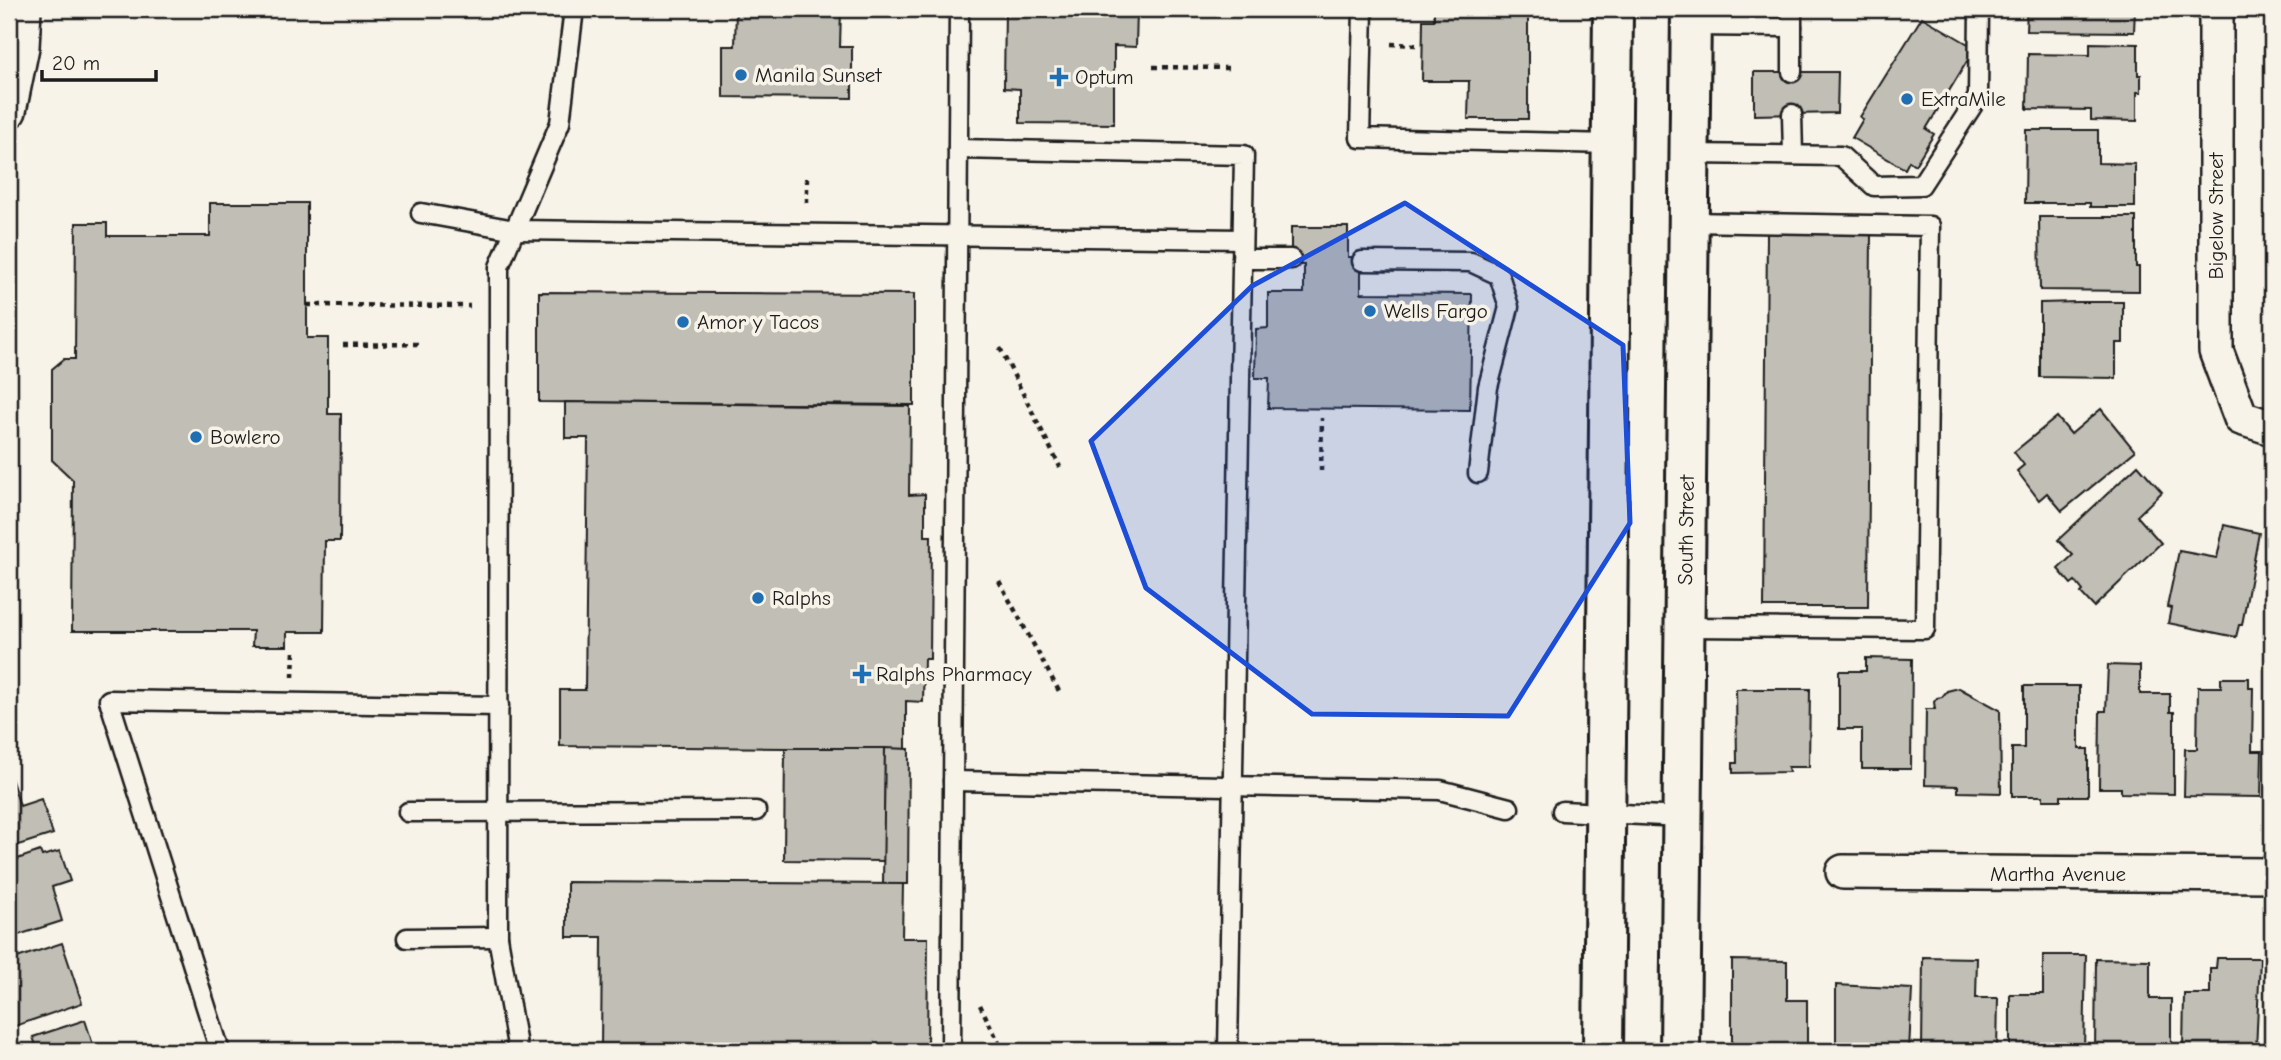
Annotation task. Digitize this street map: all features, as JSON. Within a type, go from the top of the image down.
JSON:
[{"type":"main road","points":[[1603,1051],[1613,9]]},
{"type":"main road","name":"South Street","points":[[1680,1051],[1691,18]]},
{"type":"street","points":[[9,111],[22,47],[24,9]]},
{"type":"street","name":"Bigelow Street","points":[[2216,9],[2216,351],[2257,423]]},
{"type":"street","name":"Martha Avenue","points":[[1843,872],[2272,875]]},
{"type":"lane","points":[[518,1051],[498,937],[499,267],[560,123],[573,9]]},
{"type":"lane","points":[[951,1051],[959,9]]},
{"type":"lane","points":[[1363,9],[1360,138],[1612,144]]},
{"type":"lane","points":[[1792,9],[1792,72]]},
{"type":"lane","points":[[1689,155],[1841,156],[1874,186],[1921,185],[1978,97],[1979,9]]},
{"type":"lane","points":[[1691,18],[1792,27]]},
{"type":"lane","points":[[1792,114],[1793,155]]},
{"type":"lane","points":[[958,149],[1244,155],[1228,1051]]},
{"type":"lane","points":[[421,213],[515,230],[1242,239]]},
{"type":"lane","points":[[1684,627],[1925,629],[1930,226],[1688,222]]},
{"type":"lane","points":[[1242,259],[1291,259]]},
{"type":"lane","points":[[1362,261],[1471,262],[1499,275],[1509,307],[1488,387],[1478,473]]},
{"type":"lane","points":[[220,1051],[109,700],[499,706]]},
{"type":"lane","points":[[953,781],[1440,790],[1509,808]]},
{"type":"lane","points":[[408,812],[756,811]]},
{"type":"lane","points":[[1562,811],[1682,817]]},
{"type":"lane","points":[[407,938],[498,937]]},
{"type":"path","points":[[1153,67],[1229,68]]},
{"type":"path","points":[[807,178],[807,212]]},
{"type":"path","points":[[307,305],[499,306]]},
{"type":"path","points":[[343,345],[418,344]]},
{"type":"path","points":[[1000,348],[1060,467]]},
{"type":"path","points":[[1321,471],[1322,418]]},
{"type":"path","points":[[999,581],[1060,693]]},
{"type":"path","points":[[980,1004],[1003,1051]]},
{"type":"highlighted area","points":[[1405,203],[1623,345],[1630,523],[1508,716],[1312,714],[1146,588],[1091,441],[1252,286]]},
{"type":"building","points":[[736,9],[841,9],[840,47],[852,47],[852,98],[723,97],[723,46],[735,46]]},
{"type":"building","name":"Optum","points":[[1005,9],[1137,9],[1136,47],[1114,46],[1114,124],[1020,123],[1020,89],[1004,88]]},
{"type":"building","points":[[1434,9],[1528,9],[1528,119],[1468,119],[1469,81],[1422,81],[1423,20],[1434,20]]},
{"type":"building","points":[[2027,9],[2135,9],[2134,32],[2026,31]]},
{"type":"building","name":"ExtraMile","points":[[1922,17],[1975,48],[1926,129],[1934,134],[1915,165],[1909,161],[1905,169],[1852,138],[1863,119],[1860,117]]},
{"type":"building","points":[[2090,43],[2138,44],[2141,92],[2137,92],[2137,121],[2091,120],[2091,110],[2027,109],[2028,54],[2090,55]]},
{"type":"building","points":[[1754,72],[1838,72],[1837,113],[1754,115]]},
{"type":"building","points":[[2026,130],[2098,130],[2098,163],[2135,164],[2135,207],[2090,207],[2090,203],[2025,203]]},
{"type":"building","name":"Bowlero","points":[[210,203],[307,203],[307,338],[328,338],[328,414],[341,414],[340,541],[325,541],[324,632],[287,632],[287,646],[252,646],[253,631],[72,631],[73,480],[52,460],[52,369],[64,359],[75,359],[76,223],[107,223],[107,236],[210,236]]},
{"type":"building","points":[[2039,217],[2136,217],[2139,291],[2040,290]]},
{"type":"building","name":"Wells Fargo","points":[[1291,227],[1348,227],[1348,257],[1361,257],[1361,293],[1472,294],[1470,410],[1268,408],[1269,378],[1255,378],[1256,329],[1268,328],[1268,293],[1304,293],[1304,265],[1291,265]]},
{"type":"building","points":[[1767,232],[1871,233],[1868,607],[1764,607]]},
{"type":"building","points":[[539,292],[914,294],[914,405],[539,402]]},
{"type":"building","points":[[2123,302],[2123,343],[2116,343],[2116,378],[2040,377],[2040,303]]},
{"type":"building","name":"Ralphs","points":[[565,402],[910,406],[909,495],[925,494],[925,536],[931,536],[930,659],[924,659],[923,702],[906,701],[906,749],[560,746],[560,690],[585,690],[588,438],[565,438]]},
{"type":"building","points":[[2101,409],[2135,451],[2062,511],[2047,493],[2039,500],[2017,471],[2024,465],[2014,452],[2057,417],[2071,434]]},
{"type":"building","points":[[2138,465],[2162,492],[2137,516],[2161,543],[2094,607],[2081,593],[2083,591],[2075,581],[2071,584],[2058,569],[2073,555],[2058,540]]},
{"type":"building","points":[[2224,525],[2259,533],[2242,625],[2239,625],[2236,637],[2168,623],[2171,608],[2167,607],[2179,551],[2217,558]]},
{"type":"building","points":[[1866,658],[1912,659],[1911,769],[1862,769],[1862,729],[1839,729],[1839,671],[1866,671]]},
{"type":"building","points":[[2108,665],[2140,666],[2140,694],[2170,694],[2170,712],[2174,712],[2174,794],[2121,793],[2121,788],[2099,788],[2100,711],[2106,711]]},
{"type":"building","points":[[2221,678],[2249,678],[2249,688],[2253,688],[2252,751],[2262,751],[2261,797],[2184,796],[2185,749],[2197,749],[2198,687],[2221,687]]},
{"type":"building","points":[[2024,686],[2079,686],[2079,749],[2088,749],[2088,796],[2061,796],[2061,800],[2043,800],[2043,796],[2012,796],[2012,748],[2024,748]]},
{"type":"building","points":[[1959,688],[2000,710],[2001,793],[1958,792],[1958,786],[1925,785],[1926,709],[1935,709],[1934,702],[1937,698],[1947,691]]},
{"type":"building","points":[[1736,689],[1810,689],[1809,767],[1788,767],[1789,772],[1733,773],[1733,763],[1737,763]]},
{"type":"building","points":[[785,748],[885,748],[884,861],[784,860]]},
{"type":"building","points":[[885,748],[909,749],[908,884],[883,884]]},
{"type":"building","points":[[9,771],[20,806],[41,799],[53,834],[9,848]]},
{"type":"building","points":[[40,851],[42,856],[60,851],[70,881],[52,887],[62,921],[9,938],[9,862]]},
{"type":"building","points":[[567,882],[903,884],[902,938],[928,938],[927,1051],[601,1051],[602,937],[567,937]]},
{"type":"building","points":[[62,943],[82,1003],[9,1028],[9,952],[11,960]]},
{"type":"building","points":[[2043,955],[2086,955],[2084,1051],[2010,1051],[2010,994],[2043,994]]},
{"type":"building","points":[[1923,957],[1977,958],[1976,998],[1998,998],[1997,1051],[1922,1051]]},
{"type":"building","points":[[2272,957],[2272,1005],[2269,1005]]},
{"type":"building","points":[[2217,958],[2260,958],[2256,1051],[2183,1051],[2184,994],[2210,994],[2210,968],[2216,968]]},
{"type":"building","points":[[2096,959],[2150,960],[2150,999],[2171,999],[2171,1051],[2095,1051]]},
{"type":"building","points":[[1732,960],[1787,961],[1787,1000],[1807,1000],[1807,1051],[1732,1051]]},
{"type":"building","points":[[1836,985],[1912,989],[1909,1051],[1836,1051]]},
{"type":"building","points":[[85,1020],[95,1051],[38,1051],[33,1037]]},
{"type":"place","name":"Manila Sunset","points":[[741,75]]},
{"type":"place","name":"Optum","points":[[1059,77]]},
{"type":"place","name":"ExtraMile","points":[[1907,99]]},
{"type":"place","name":"Wells Fargo","points":[[1370,311]]},
{"type":"place","name":"Amor y Tacos","points":[[683,322]]},
{"type":"place","name":"Bowlero","points":[[196,437]]},
{"type":"place","name":"Ralphs","points":[[758,598]]},
{"type":"place","name":"Ralphs Pharmacy","points":[[862,674]]}]
